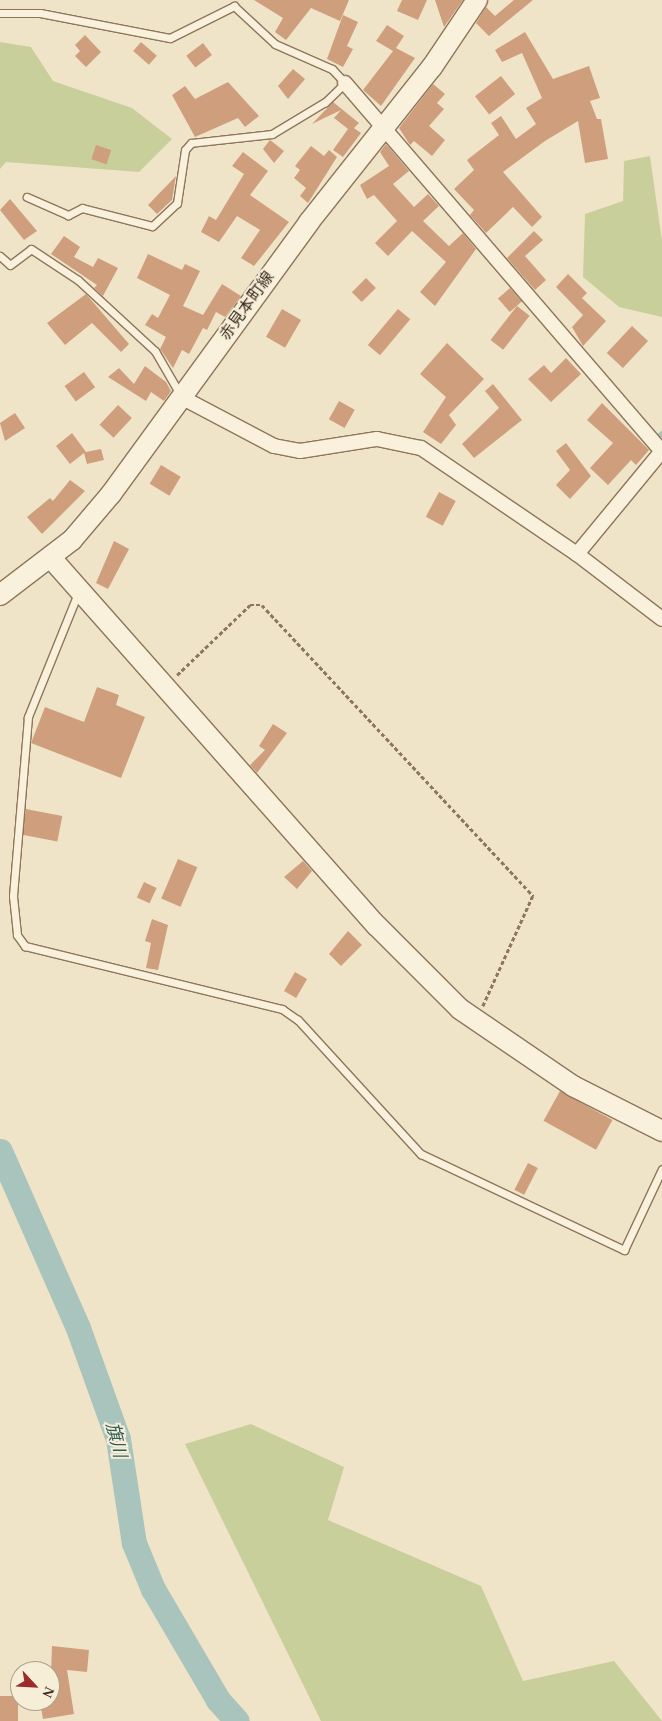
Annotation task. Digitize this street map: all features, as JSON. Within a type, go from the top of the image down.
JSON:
[{"type":"street","name":"赤見本町線","points":[[0,595],[51,558],[111,494],[181,396],[384,126],[432,67],[477,0]]},
{"type":"street","points":[[346,83],[661,452],[577,554]]},
{"type":"street","points":[[181,396],[274,446],[300,452],[377,439],[421,448],[577,554],[662,619]]},
{"type":"street","points":[[51,558],[164,689],[376,926],[476,1021],[573,1086],[662,1131]]},
{"type":"lane","points":[[0,13],[40,13],[170,38],[236,3],[275,44],[316,60],[346,83],[280,131],[191,143],[185,150],[177,203],[152,226],[82,208],[68,215],[27,197]]},
{"type":"lane","points":[[0,256],[10,265],[31,250],[78,280],[155,351],[181,396]]},
{"type":"lane","points":[[79,592],[28,717],[12,896],[17,935],[25,946],[93,960],[286,1011],[421,1154],[624,1250],[662,1169]]},
{"type":"path","points":[[164,689],[250,605],[262,604],[533,896],[476,1021]]},
{"type":"green space","points":[[0,42],[31,47],[53,81],[132,108],[172,139],[139,172],[6,162],[0,169]]},
{"type":"green space","points":[[650,156],[662,241],[662,317],[619,307],[583,277],[585,214],[623,201],[624,161]]},
{"type":"green space","points":[[251,1424],[344,1467],[328,1520],[481,1586],[523,1681],[614,1661],[662,1721],[321,1721],[185,1444]]},
{"type":"building","points":[[254,0],[349,0],[340,21],[311,8],[286,40],[275,32],[283,18]]},
{"type":"building","points":[[402,0],[427,0],[418,20],[397,11]]},
{"type":"building","points":[[435,0],[463,0],[444,27]]},
{"type":"building","points":[[514,0],[533,0],[489,36],[476,23],[486,7],[495,16]]},
{"type":"building","points":[[343,15],[358,22],[347,46],[353,49],[343,67],[327,59]]},
{"type":"building","points":[[387,25],[404,36],[396,48],[415,58],[381,106],[363,90],[393,51],[376,41]]},
{"type":"building","points":[[525,32],[553,79],[589,66],[600,98],[590,101],[597,119],[601,119],[608,159],[585,163],[578,121],[545,141],[503,172],[542,217],[532,227],[513,207],[486,233],[470,215],[474,210],[454,189],[474,170],[467,160],[499,135],[491,123],[501,116],[516,139],[536,124],[526,108],[542,98],[522,53],[502,62],[495,50]]},
{"type":"building","points":[[85,35],[101,52],[86,67],[75,56],[80,51],[75,45]]},
{"type":"building","points":[[141,42],[157,56],[149,65],[133,51]]},
{"type":"building","points":[[203,43],[212,55],[195,68],[186,56]]},
{"type":"building","points":[[293,69],[305,79],[288,99],[278,86]]},
{"type":"building","points":[[501,76],[515,94],[489,114],[475,96]]},
{"type":"building","points":[[228,82],[259,116],[245,127],[238,118],[195,137],[172,95],[185,86],[195,99]]},
{"type":"building","points":[[433,84],[445,94],[437,103],[444,109],[429,126],[445,140],[432,156],[414,141],[410,145],[399,128]]},
{"type":"building","points":[[333,102],[359,123],[354,128],[361,133],[343,157],[333,150],[348,129],[334,118],[341,110],[312,124]]},
{"type":"building","points":[[270,140],[284,151],[274,163],[263,149]]},
{"type":"building","points":[[386,144],[409,171],[393,184],[414,207],[428,194],[439,206],[423,221],[449,246],[463,233],[476,249],[435,306],[420,292],[446,262],[412,231],[388,256],[375,243],[397,221],[374,195],[367,199],[360,185],[389,166],[380,152]]},
{"type":"building","points":[[96,145],[111,150],[107,164],[91,159]]},
{"type":"building","points":[[311,146],[324,156],[329,150],[337,157],[308,203],[300,196],[306,188],[294,178],[300,170],[295,166]]},
{"type":"building","points":[[243,152],[268,171],[250,195],[289,222],[254,266],[241,258],[260,230],[237,216],[219,242],[201,232],[209,216],[216,220],[244,174],[232,166]]},
{"type":"building","points":[[176,176],[172,200],[157,214],[148,205]]},
{"type":"building","points":[[10,199],[37,231],[24,240],[0,210]]},
{"type":"building","points":[[534,231],[543,240],[525,256],[546,280],[535,290],[507,258]]},
{"type":"building","points":[[64,236],[80,247],[74,257],[93,267],[98,258],[118,268],[103,296],[94,288],[97,285],[51,254]]},
{"type":"building","points":[[148,254],[182,270],[185,264],[200,271],[183,306],[203,315],[222,284],[241,296],[225,317],[216,312],[207,330],[203,328],[189,354],[182,350],[173,368],[160,349],[166,337],[145,325],[152,314],[158,318],[170,295],[137,278]]},
{"type":"building","points":[[568,274],[587,293],[582,298],[606,321],[583,346],[572,327],[583,315],[556,287]]},
{"type":"building","points":[[366,278],[376,288],[362,302],[352,292]]},
{"type":"building","points":[[510,288],[522,302],[510,312],[498,298]]},
{"type":"building","points":[[86,294],[129,344],[121,352],[92,323],[65,345],[47,323]]},
{"type":"building","points":[[517,306],[530,316],[503,350],[491,340]]},
{"type":"building","points":[[282,309],[301,320],[285,348],[266,337]]},
{"type":"building","points":[[398,309],[410,319],[380,355],[368,345]]},
{"type":"building","points":[[632,326],[648,341],[623,368],[607,353]]},
{"type":"building","points":[[447,343],[484,379],[449,415],[456,425],[441,444],[423,432],[446,397],[420,374]]},
{"type":"building","points":[[566,358],[581,374],[551,402],[528,379],[544,365],[551,373]]},
{"type":"building","points":[[145,366],[166,382],[171,391],[164,401],[151,392],[146,401],[108,377],[119,368],[134,384]]},
{"type":"building","points":[[84,372],[95,387],[76,401],[65,386]]},
{"type":"building","points":[[493,384],[522,420],[474,458],[462,444],[499,408],[485,391]]},
{"type":"building","points":[[339,401],[355,410],[345,428],[329,419]]},
{"type":"building","points":[[602,403],[649,450],[636,465],[631,460],[608,485],[590,468],[613,443],[587,420]]},
{"type":"building","points":[[118,405],[132,418],[113,438],[100,425]]},
{"type":"building","points":[[15,413],[25,428],[5,441],[0,423]]},
{"type":"building","points":[[72,433],[86,452],[101,449],[104,460],[87,464],[84,453],[70,464],[56,446]]},
{"type":"building","points":[[566,443],[591,476],[570,499],[556,485],[570,470],[556,451]]},
{"type":"building","points":[[161,465],[181,477],[169,496],[150,484]]},
{"type":"building","points":[[70,480],[85,491],[42,534],[27,517],[50,498],[53,501]]},
{"type":"building","points":[[439,492],[456,501],[443,526],[426,517]]},
{"type":"building","points":[[114,541],[129,549],[108,589],[96,583]]},
{"type":"building","points":[[97,687],[119,695],[116,705],[145,717],[121,778],[31,743],[45,707],[84,722]]},
{"type":"building","points":[[273,724],[287,733],[257,773],[250,765],[265,750],[259,746]]},
{"type":"building","points":[[26,809],[62,816],[57,842],[21,835]]},
{"type":"building","points":[[178,859],[197,867],[181,907],[161,899]]},
{"type":"building","points":[[303,861],[312,871],[297,889],[284,877]]},
{"type":"building","points":[[144,882],[157,888],[150,903],[137,897]]},
{"type":"building","points":[[152,919],[168,925],[158,970],[146,968],[151,943],[145,941]]},
{"type":"building","points":[[348,931],[362,945],[341,966],[329,954]]},
{"type":"building","points":[[295,972],[307,979],[296,998],[284,991]]},
{"type":"building","points":[[560,1091],[612,1120],[596,1150],[544,1121]]},
{"type":"building","points":[[528,1163],[538,1168],[524,1195],[514,1190]]},
{"type":"building","points":[[52,1646],[89,1650],[87,1672],[67,1670],[74,1714],[43,1719],[42,1711],[60,1711],[60,1661],[51,1661]]},
{"type":"building","points":[[0,1696],[10,1696],[10,1711],[18,1711],[18,1721],[0,1721]]},
{"type":"waterway","name":"旗川","points":[[0,1151],[78,1328],[118,1439],[134,1543],[153,1589],[218,1700],[237,1721]]}]
